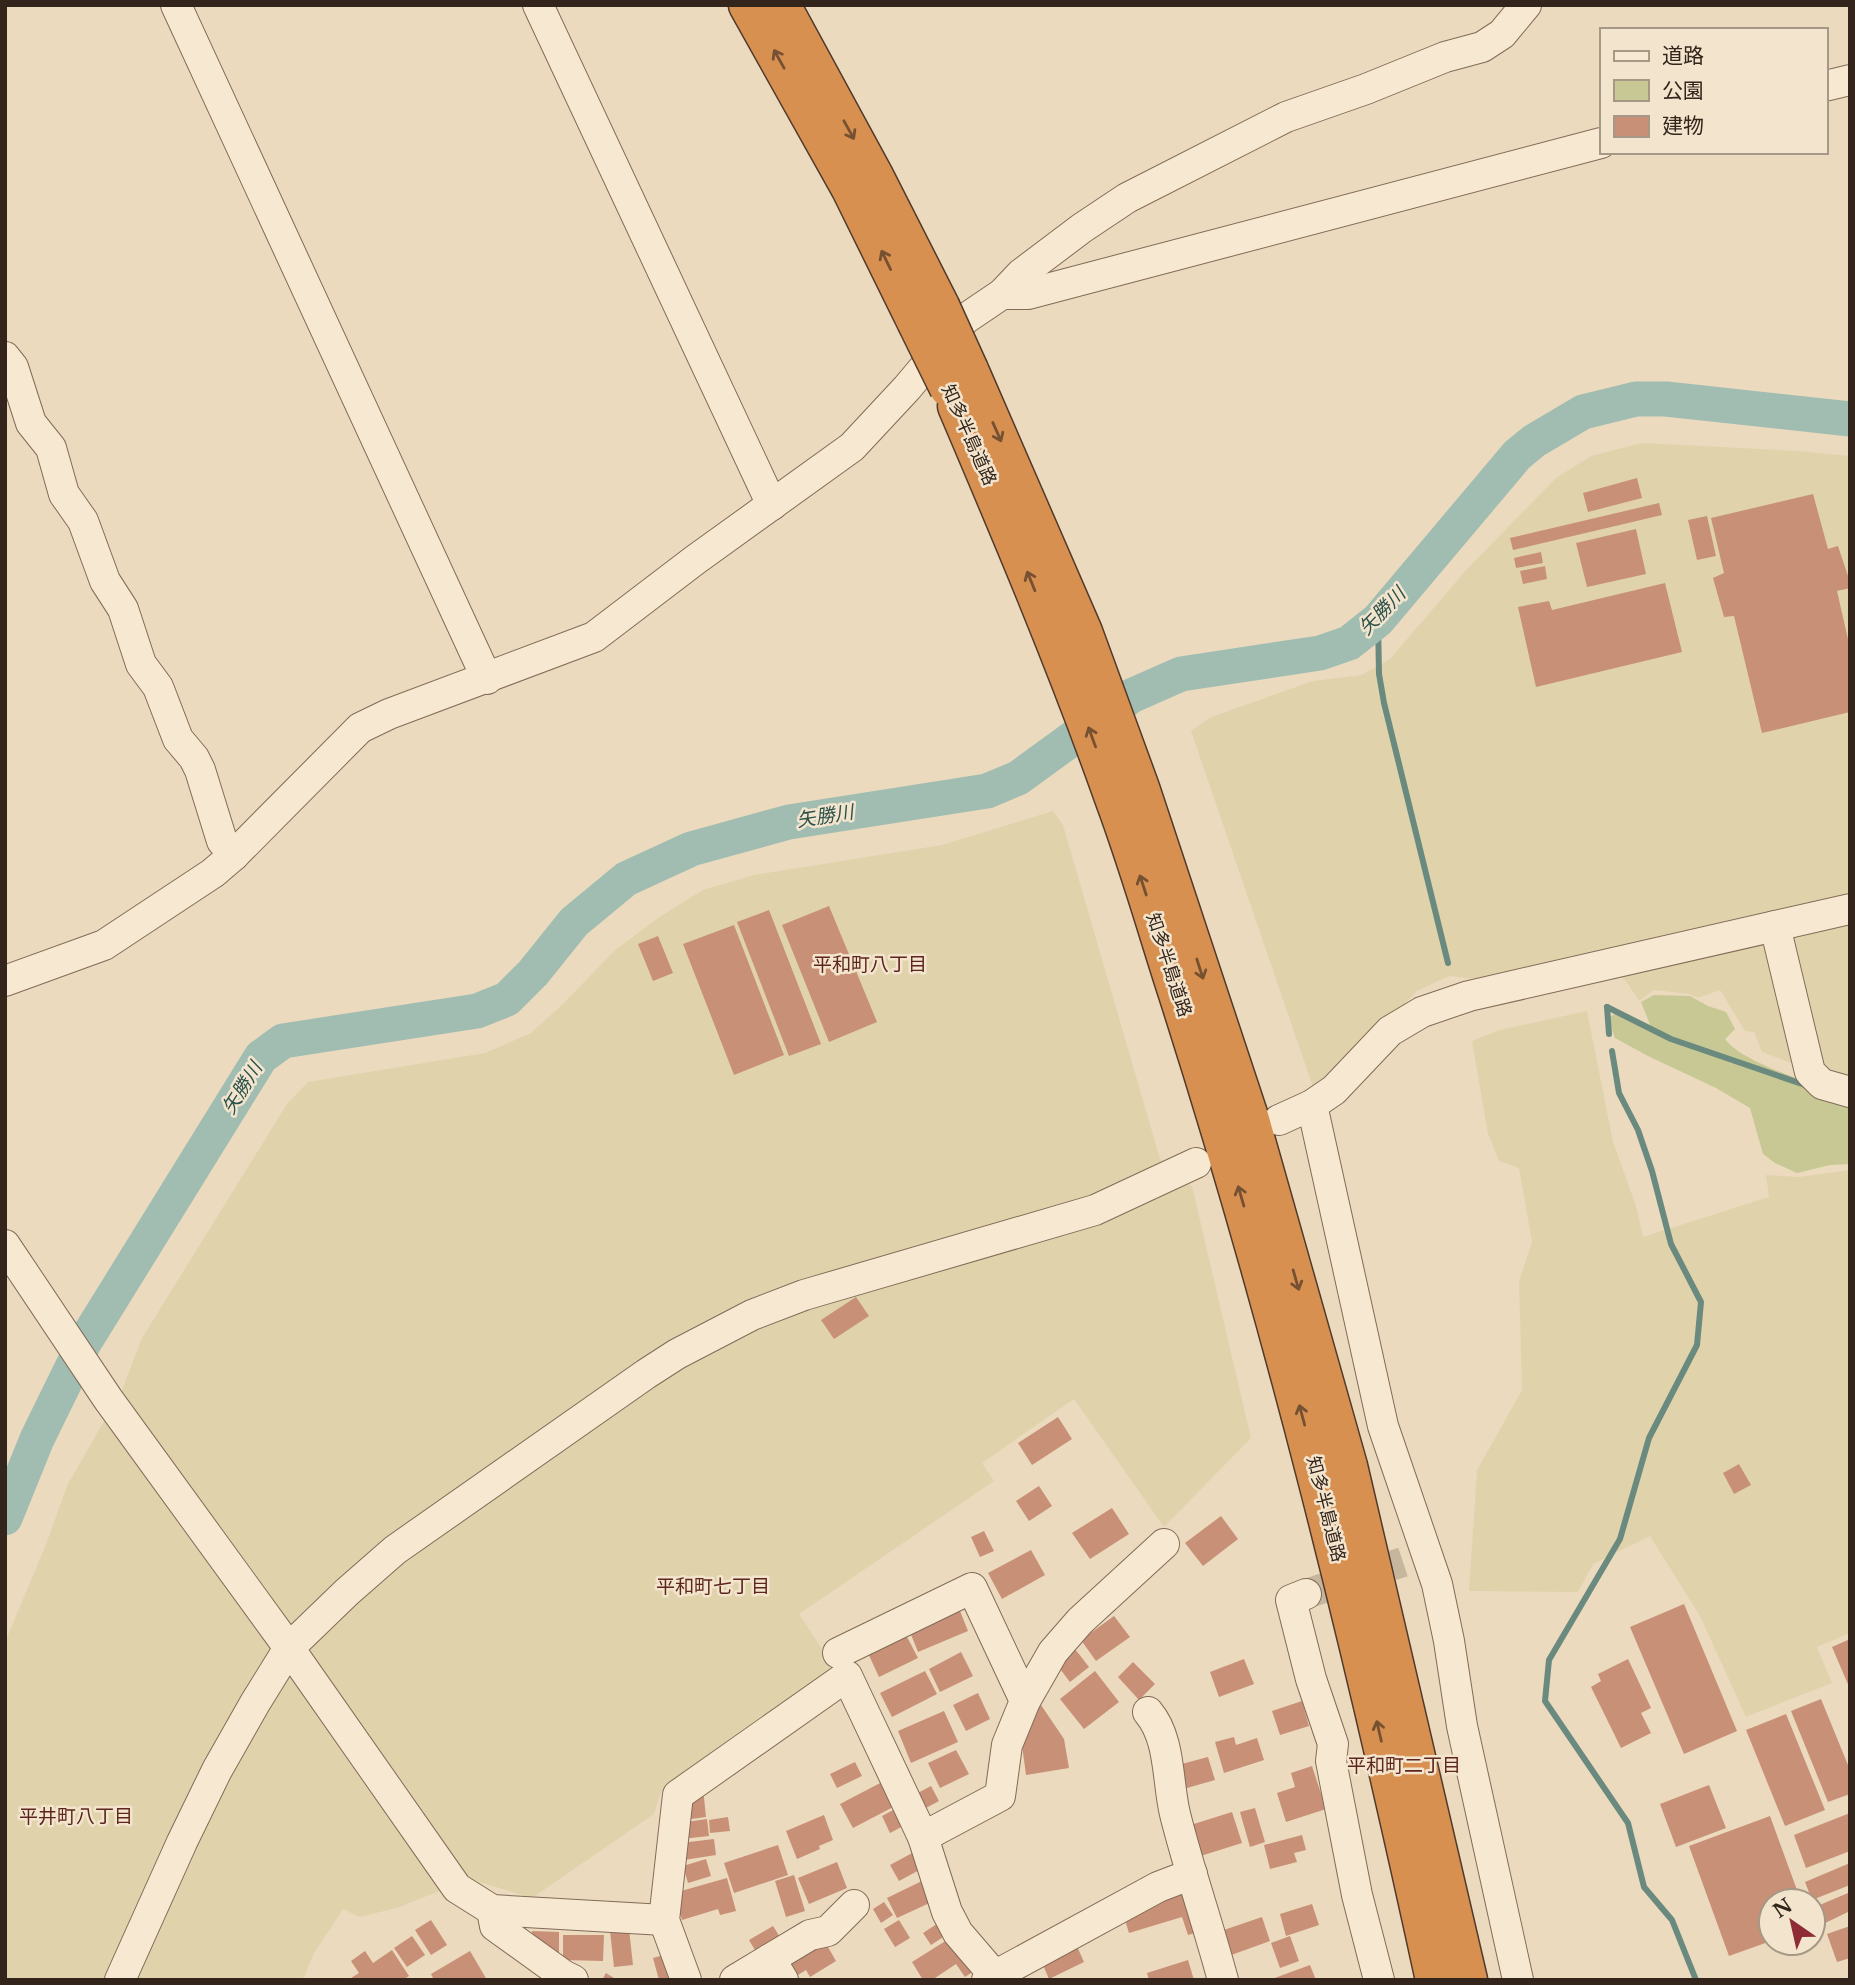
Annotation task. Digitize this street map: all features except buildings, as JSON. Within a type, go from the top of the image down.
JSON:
[{"type":"highway","name":"知多半島道路","points":[[748,5],[851,189],[928,314]]},
{"type":"highway","name":"知多半島道路","points":[[781,5],[874,176],[928,314],[959,379],[1070,638],[1250,1120],[1348,1466],[1468,1980]]},
{"type":"highway","name":"知多半島道路","points":[[1128,794],[1275,1313],[1326,1507],[1401,1821],[1435,1980]]},
{"type":"highway","points":[[1348,1466],[1369,1486],[1418,1682],[1484,1980]]},
{"type":"highway","points":[[1401,1821],[1390,1857],[1413,1980]]},
{"type":"street","points":[[176,5],[487,679]]},
{"type":"street","points":[[538,5],[772,505]]},
{"type":"street","points":[[5,981],[104,945],[213,873],[360,728],[389,714],[594,637],[852,447],[907,388],[965,319],[1002,294],[1021,274],[1127,198],[1286,117],[1445,57],[1482,47],[1502,34],[1526,5]]},
{"type":"street","points":[[1827,86],[1850,80]]},
{"type":"street","points":[[1002,294],[1028,294],[1600,143]]},
{"type":"street","points":[[5,356],[13,368],[31,423],[51,448],[64,494],[83,522],[104,581],[123,609],[141,664],[158,687],[177,739],[194,758],[200,770],[222,841],[234,855]]},
{"type":"street","points":[[1279,1120],[1312,1105],[1335,1090],[1390,1031],[1422,1012],[1469,996],[1850,909]]},
{"type":"street","points":[[1775,926],[1810,1072],[1822,1084],[1850,1093]]},
{"type":"street","points":[[1312,1105],[1415,1558],[1437,1584],[1462,1727],[1518,1980]]},
{"type":"street","points":[[120,1980],[217,1770],[289,1648],[395,1550],[677,1354],[752,1315],[804,1295],[1095,1210],[1196,1163]]},
{"type":"street","points":[[5,1245],[61,1331],[289,1648],[457,1888],[492,1910],[664,1920]]},
{"type":"street","points":[[923,1837],[1000,1796],[1007,1745],[1053,1652],[1080,1621],[1164,1544]]},
{"type":"street","points":[[838,1653],[972,1588],[1026,1702]]},
{"type":"street","points":[[1306,1594],[1291,1600],[1311,1679],[1333,1744],[1331,1761],[1357,1895],[1379,1980]]},
{"type":"street","points":[[686,1980],[664,1920],[678,1795],[847,1676],[923,1837],[947,1912],[958,1933],[990,1977],[1157,1886],[1192,1874]]},
{"type":"street","points":[[1148,1712],[1157,1723],[1162,1737],[1175,1812],[1223,1980]]},
{"type":"street","points":[[735,1980],[776,1969],[810,1935],[828,1931],[854,1905]]},
{"type":"street","points":[[492,1910],[495,1926],[562,1975],[573,1980]]},
{"type":"shaded area","points":[[1642,443],[1850,456],[1850,1085],[1762,1052],[1754,1032],[1745,1031],[1720,990],[1698,998],[1689,994],[1654,990],[1639,1001],[1626,981],[1594,954],[1485,980],[1449,976],[1417,991],[1335,1077],[1314,1090],[1191,731],[1211,717],[1313,681],[1362,675],[1390,659],[1468,568],[1556,478],[1591,456]]},
{"type":"shaded area","points":[[1053,811],[1063,825],[1160,1159],[1177,1177],[1192,1186],[1251,1438],[1164,1527],[1074,1399],[982,1463],[994,1481],[799,1614],[828,1658],[831,1673],[661,1792],[654,1814],[532,1898],[469,1879],[397,1908],[359,1917],[343,1909],[313,1955],[303,1980],[5,1980],[5,1642],[68,1484],[122,1390],[142,1338],[287,1104],[308,1082],[485,1053],[531,1033],[614,951],[661,916],[703,890],[754,875],[942,845]]},
{"type":"shaded area","points":[[1587,1011],[1613,1142],[1636,1206],[1643,1237],[1769,1197],[1766,1175],[1799,1177],[1850,1170],[1850,1633],[1817,1647],[1832,1683],[1746,1717],[1700,1616],[1650,1536],[1593,1564],[1578,1592],[1469,1591],[1477,1470],[1522,1390],[1519,1281],[1532,1242],[1519,1168],[1499,1161],[1488,1134],[1472,1041],[1500,1030]]},
{"type":"green space","points":[[1654,995],[1690,996],[1726,1012],[1735,1029],[1725,1039],[1734,1048],[1764,1065],[1850,1097],[1850,1164],[1830,1165],[1797,1173],[1775,1163],[1763,1154],[1750,1108],[1716,1088],[1615,1038],[1608,1018],[1615,1014],[1653,1032],[1641,1002]]},
{"type":"waterway","name":"矢勝川","points":[[5,1518],[37,1439],[84,1343],[261,1057],[283,1041],[477,1011],[507,999],[533,973],[574,922],[626,879],[691,849],[789,822],[987,791],[1018,778],[1131,696],[1181,674],[1320,653],[1349,643],[1378,620],[1517,455],[1534,441],[1583,412],[1636,399],[1666,399],[1850,419]]},
{"type":"waterway","points":[[1378,620],[1379,674],[1384,703],[1448,963]]},
{"type":"waterway","points":[[1607,1007],[1671,1039],[1805,1085]]},
{"type":"waterway","points":[[1607,1007],[1609,1034]]},
{"type":"waterway","points":[[1612,1051],[1619,1093],[1638,1130],[1671,1244],[1701,1302],[1697,1345],[1649,1438],[1620,1539],[1549,1660],[1545,1701],[1628,1823],[1644,1887],[1672,1920],[1696,1980]]},
{"type":"tunnel","points":[[1306,1594],[1403,1562]]},
{"type":"district","name":"平和町八丁目","points":[[870,964]]},
{"type":"district","name":"平和町七丁目","points":[[713,1586]]},
{"type":"district","name":"平和町二丁目","points":[[1404,1765]]},
{"type":"district","name":"平井町八丁目","points":[[76,1816]]}]
